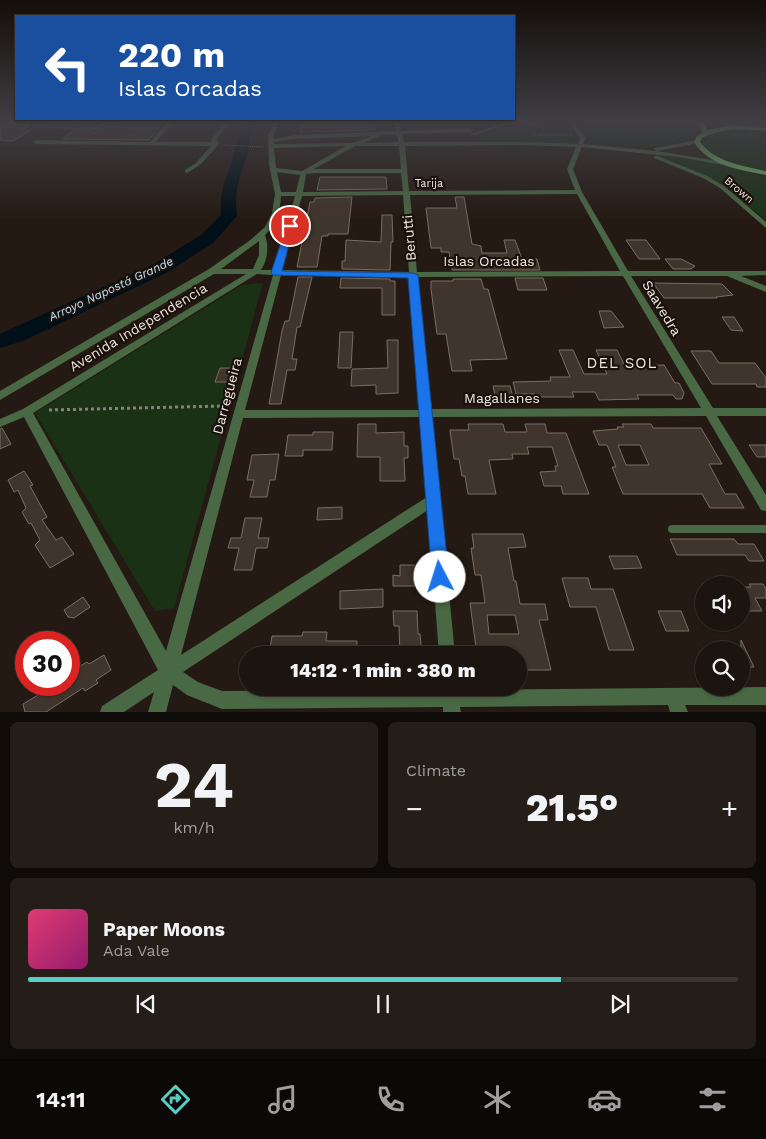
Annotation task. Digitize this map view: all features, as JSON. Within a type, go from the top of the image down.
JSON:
[{"type":"main road","points":[[706,153],[730,164],[766,174]]},
{"type":"street","points":[[187,171],[198,164],[208,153]]},
{"type":"street","points":[[272,156],[278,153]]},
{"type":"street","points":[[303,173],[338,153]]},
{"type":"street","name":"Berutti","points":[[403,153],[446,646]]},
{"type":"street","name":"Saavedra","points":[[577,153],[570,169],[579,192],[626,275],[766,506]]},
{"type":"street","name":"Brown","points":[[646,153],[705,177],[722,187],[766,226]]},
{"type":"street","points":[[656,153],[730,164]]},
{"type":"street","name":"Avenida Independencia","points":[[0,396],[212,271],[268,228],[276,213],[278,194],[272,156]]},
{"type":"street","points":[[274,170],[303,173],[316,171],[404,171]]},
{"type":"street","name":"Darregueira","points":[[158,712],[299,194],[303,173]]},
{"type":"street","name":"Tarija","points":[[278,194],[579,192]]},
{"type":"street","points":[[254,273],[260,268],[265,243],[260,235]]},
{"type":"street","name":"Islas Orcadas","points":[[212,271],[413,275],[766,273]]},
{"type":"street","name":"Avenida Independencia","points":[[1,422],[27,412],[254,273]]},
{"type":"street","points":[[726,273],[766,289]]},
{"type":"street","points":[[27,412],[168,672],[193,689],[222,700],[451,699],[676,705],[766,696]]},
{"type":"street","name":"Magallanes","points":[[238,414],[766,412]]},
{"type":"street","points":[[108,712],[434,499]]},
{"type":"lane","points":[[672,529],[766,529]]},
{"type":"path","points":[[61,410],[223,406]]},
{"type":"green space","points":[[766,153],[766,172],[730,162],[713,154]]},
{"type":"green space","points":[[659,155],[714,163],[766,177],[766,220],[719,182]]},
{"type":"green space","points":[[263,283],[174,608],[155,611],[35,413],[242,285]]},
{"type":"building","points":[[320,177],[386,177],[387,189],[317,190]]},
{"type":"building","points":[[352,197],[348,234],[328,234],[328,236],[322,236],[317,267],[297,267],[310,202],[314,202],[315,198]]},
{"type":"building","points":[[455,197],[464,197],[472,244],[481,246],[482,253],[507,253],[504,240],[515,240],[522,259],[537,259],[540,270],[452,270],[449,252],[441,252],[441,248],[431,248],[426,208],[457,208]]},
{"type":"building","points":[[382,215],[392,215],[393,242],[391,242],[390,270],[342,269],[342,261],[345,261],[346,240],[381,242]]},
{"type":"building","points":[[626,240],[646,240],[660,259],[639,259]]},
{"type":"building","points":[[665,259],[681,259],[695,266],[691,269],[673,269]]},
{"type":"building","points":[[298,277],[312,277],[300,327],[297,327],[292,359],[297,359],[295,370],[287,370],[281,404],[269,404],[282,331],[285,321],[289,321]]},
{"type":"building","points":[[341,278],[390,279],[390,281],[395,281],[395,315],[382,315],[382,288],[340,288]]},
{"type":"building","points":[[515,278],[543,278],[547,290],[518,290]]},
{"type":"building","points":[[453,279],[481,279],[484,289],[488,289],[507,359],[470,360],[472,371],[452,371],[446,334],[437,334],[431,281],[453,281]]},
{"type":"building","points":[[653,283],[722,284],[733,295],[717,298],[664,298]]},
{"type":"building","points":[[599,311],[611,311],[624,327],[604,328]]},
{"type":"building","points":[[722,317],[734,317],[743,331],[731,330]]},
{"type":"building","points":[[340,332],[353,332],[351,368],[338,368]]},
{"type":"building","points":[[387,340],[398,340],[398,393],[376,394],[376,385],[351,386],[352,369],[388,368]]},
{"type":"building","points":[[559,350],[573,350],[584,374],[607,374],[596,350],[617,350],[625,366],[664,365],[675,383],[679,383],[684,393],[682,399],[676,399],[673,395],[637,395],[639,399],[599,400],[595,392],[572,392],[574,397],[536,397],[535,394],[516,394],[513,382],[551,381],[550,377],[570,377]]},
{"type":"building","points":[[691,351],[711,351],[719,363],[755,363],[766,378],[766,387],[757,387],[756,384],[712,384]]},
{"type":"building","points":[[220,368],[233,368],[228,382],[215,382]]},
{"type":"building","points":[[493,386],[510,386],[514,401],[496,401]]},
{"type":"building","points":[[358,424],[376,424],[376,433],[404,432],[404,446],[408,446],[408,458],[404,458],[405,481],[380,481],[380,457],[357,457]]},
{"type":"building","points":[[468,424],[503,424],[505,432],[527,432],[525,424],[545,424],[547,433],[566,433],[589,494],[563,494],[561,486],[544,486],[540,472],[556,471],[555,466],[558,466],[552,447],[527,447],[529,454],[512,454],[513,459],[489,460],[496,494],[468,494],[465,476],[462,476],[459,459],[454,459],[450,430],[469,430]]},
{"type":"building","points":[[622,424],[651,424],[653,428],[701,428],[722,464],[709,464],[725,494],[736,494],[744,508],[710,508],[702,494],[623,494],[612,467],[616,467],[607,445],[599,445],[593,431],[624,427]],"holes":[[[618,445],[640,445],[649,465],[626,465]]]},
{"type":"building","points":[[2,428],[11,444],[0,449],[0,429]]},
{"type":"building","points":[[313,432],[333,432],[332,450],[303,450],[303,456],[285,456],[288,435],[313,435]]},
{"type":"building","points":[[749,445],[766,445],[766,457],[757,457]]},
{"type":"building","points":[[279,454],[275,480],[270,480],[267,497],[250,497],[254,480],[247,480],[252,455]]},
{"type":"building","points":[[24,471],[33,485],[30,486],[47,517],[42,520],[56,540],[62,537],[74,554],[50,568],[35,545],[40,540],[31,523],[29,524],[22,512],[26,508],[18,490],[14,492],[8,480]]},
{"type":"building","points":[[342,507],[342,519],[317,520],[318,508]]},
{"type":"building","points":[[245,518],[262,518],[258,538],[269,538],[267,548],[256,548],[252,570],[234,570],[239,548],[228,548],[231,538],[241,538]]},
{"type":"building","points":[[472,534],[523,534],[526,547],[508,548],[514,581],[516,581],[520,604],[545,604],[548,620],[539,620],[551,670],[527,670],[527,646],[476,646],[470,603],[485,603],[481,575],[475,575],[471,548],[474,548]],"holes":[[[487,615],[515,615],[519,634],[489,634]]]},
{"type":"building","points":[[670,539],[734,539],[738,544],[754,544],[764,561],[749,561],[745,555],[677,555]]},
{"type":"building","points":[[609,556],[637,556],[642,568],[614,569]]},
{"type":"building","points":[[400,565],[415,565],[416,586],[393,586],[393,575],[400,576]]},
{"type":"building","points":[[562,578],[588,578],[591,589],[613,589],[634,650],[609,650],[596,607],[570,607]]},
{"type":"building","points":[[750,584],[763,584],[766,589],[766,598],[755,598],[762,611],[750,611]]},
{"type":"building","points":[[383,589],[383,607],[340,609],[340,591]]},
{"type":"building","points":[[83,597],[90,607],[74,618],[68,617],[64,610]]},
{"type":"building","points":[[393,611],[417,611],[418,634],[420,634],[421,646],[400,646],[399,626],[394,626]]},
{"type":"building","points":[[658,611],[681,611],[689,631],[666,631]]},
{"type":"building","points":[[303,632],[327,632],[326,641],[357,641],[357,646],[270,646],[272,636],[302,636]]},
{"type":"building","points":[[104,655],[111,670],[96,680],[98,683],[85,691],[83,688],[80,690],[80,666],[87,662],[89,664]]},
{"type":"building","points":[[750,659],[754,667],[750,667]]},
{"type":"building","points":[[36,696],[71,696],[46,712],[25,712],[23,704]]},
{"type":"waterway","name":"Arroyo Napostá Grande","points":[[0,341],[15,336],[161,268],[207,239],[229,216],[229,187],[241,153]]},
{"type":"district","name":"DEL SOL","points":[[622,363]]},
{"type":"route","points":[[290,226],[276,273],[413,275],[440,577]]}]
